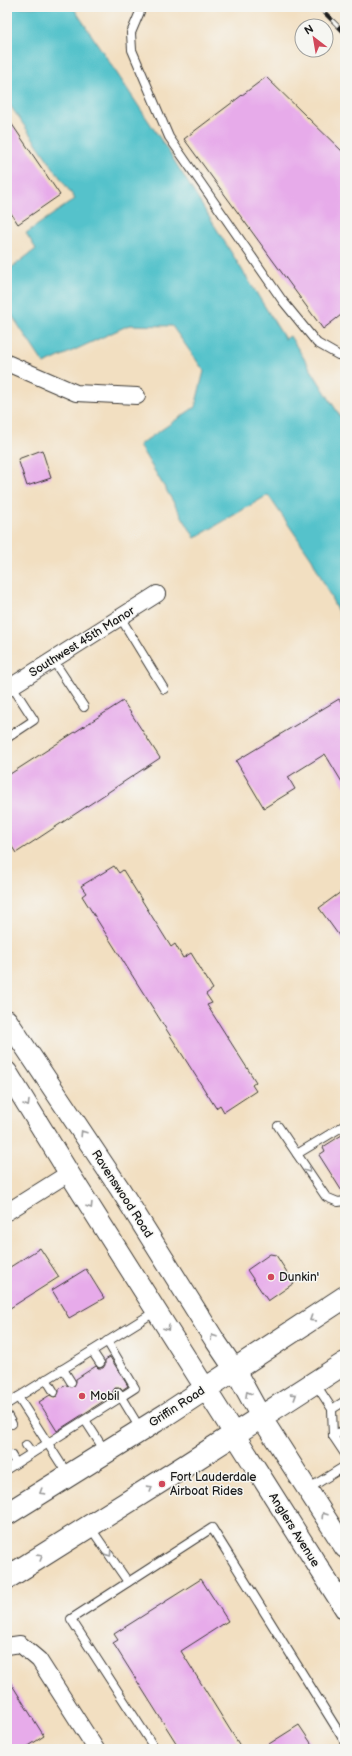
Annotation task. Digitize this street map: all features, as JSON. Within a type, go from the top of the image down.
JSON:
[{"type":"main road","name":"Griffin Road","points":[[7,1514],[142,1430],[345,1298]]},
{"type":"main road","points":[[7,1578],[235,1435],[345,1363]]},
{"type":"street","points":[[7,363],[76,393],[136,396]]},
{"type":"street","name":"Southwest 45th Manor","points":[[9,688],[157,594]]},
{"type":"street","name":"Ravenswood Road","points":[[7,1020],[120,1189],[235,1370]]},
{"type":"street","points":[[7,1072],[205,1389]]},
{"type":"street","points":[[7,1212],[69,1173]]},
{"type":"street","points":[[235,1370],[261,1418],[345,1548]]},
{"type":"street","name":"Anglers Avenue","points":[[205,1389],[345,1610]]},
{"type":"street","points":[[14,1645],[39,1660],[96,1749]]},
{"type":"lane","points":[[142,7],[131,33],[132,50],[169,138],[282,300],[316,343],[338,355],[345,356]]},
{"type":"lane","points":[[120,617],[164,689]]},
{"type":"lane","points":[[53,660],[84,707]]},
{"type":"lane","points":[[7,738],[34,720],[9,688]]},
{"type":"lane","points":[[297,1154],[345,1125]]},
{"type":"lane","points":[[278,1126],[326,1197],[338,1202],[345,1201]]},
{"type":"lane","points":[[7,1404],[156,1311]]},
{"type":"lane","points":[[7,1469],[75,1423],[85,1420],[91,1413],[120,1395],[135,1388],[108,1341]]},
{"type":"lane","points":[[92,1351],[100,1364]]},
{"type":"lane","points":[[63,1369],[71,1382]]},
{"type":"lane","points":[[46,1379],[54,1392]]},
{"type":"lane","points":[[315,1382],[332,1409],[333,1436],[345,1454]]},
{"type":"lane","points":[[120,1395],[142,1430]]},
{"type":"lane","points":[[18,1397],[68,1476]]},
{"type":"lane","points":[[332,1409],[345,1401]]},
{"type":"lane","points":[[7,1415],[12,1424]]},
{"type":"lane","points":[[85,1420],[106,1452]]},
{"type":"lane","points":[[333,1436],[345,1428]]},
{"type":"lane","points":[[26,1445],[32,1453]]},
{"type":"lane","points":[[11,1455],[16,1463]]},
{"type":"lane","points":[[307,1490],[345,1466]]},
{"type":"lane","points":[[90,1526],[128,1582]]},
{"type":"lane","points":[[155,1749],[71,1618],[212,1528],[345,1742]]},
{"type":"water","points":[[7,7],[73,7],[167,149],[285,339],[290,336],[345,424],[345,621],[343,622],[312,559],[268,495],[195,538],[139,445],[195,407],[204,371],[172,326],[129,325],[44,364],[7,308],[7,271],[36,249],[26,233],[75,199],[7,101]]},
{"type":"building","points":[[266,77],[345,154],[345,312],[323,329],[184,139]]},
{"type":"building","points":[[7,117],[60,195],[18,224],[7,207]]},
{"type":"building","points":[[42,450],[51,478],[27,486],[18,459]]},
{"type":"building","points":[[339,699],[345,708],[345,787],[325,754],[288,777],[295,789],[264,808],[236,761]]},
{"type":"building","points":[[123,701],[160,758],[16,853],[7,839],[7,776]]},
{"type":"building","points":[[114,866],[119,873],[123,870],[171,947],[175,944],[183,958],[191,953],[213,989],[206,994],[212,1003],[207,1005],[256,1082],[252,1085],[256,1091],[224,1112],[220,1105],[216,1108],[82,896],[86,893],[81,886]]},
{"type":"building","points":[[345,889],[345,944],[319,908]]},
{"type":"building","points":[[345,1133],[345,1196],[319,1155],[325,1151],[323,1147]]},
{"type":"building","points":[[40,1248],[59,1277],[7,1310],[7,1269]]},
{"type":"building","name":"Dunkin'","points":[[270,1254],[276,1255],[294,1283],[268,1301],[247,1270]]},
{"type":"building","points":[[86,1269],[104,1298],[69,1318],[52,1290]]},
{"type":"building","points":[[110,1357],[128,1386],[122,1390],[120,1388],[115,1388],[113,1395],[57,1431],[39,1402],[50,1395],[54,1397],[57,1396],[59,1389],[66,1385],[71,1387],[74,1386],[76,1379],[96,1366],[98,1368],[103,1368],[105,1365],[105,1360]]},
{"type":"building","points":[[201,1579],[228,1621],[181,1651],[242,1749],[180,1749],[113,1643],[118,1640],[114,1634]]},
{"type":"building","points":[[7,1677],[44,1736],[24,1749],[7,1749]]},
{"type":"building","points":[[299,1725],[315,1749],[261,1749]]},
{"type":"railway","points":[[319,7],[345,33]]},
{"type":"place","name":"Dunkin'","points":[[271,1277]]},
{"type":"place","name":"Mobil","points":[[82,1396]]},
{"type":"place","name":"Fort Lauderdale Airboat Rides","points":[[162,1484]]}]
